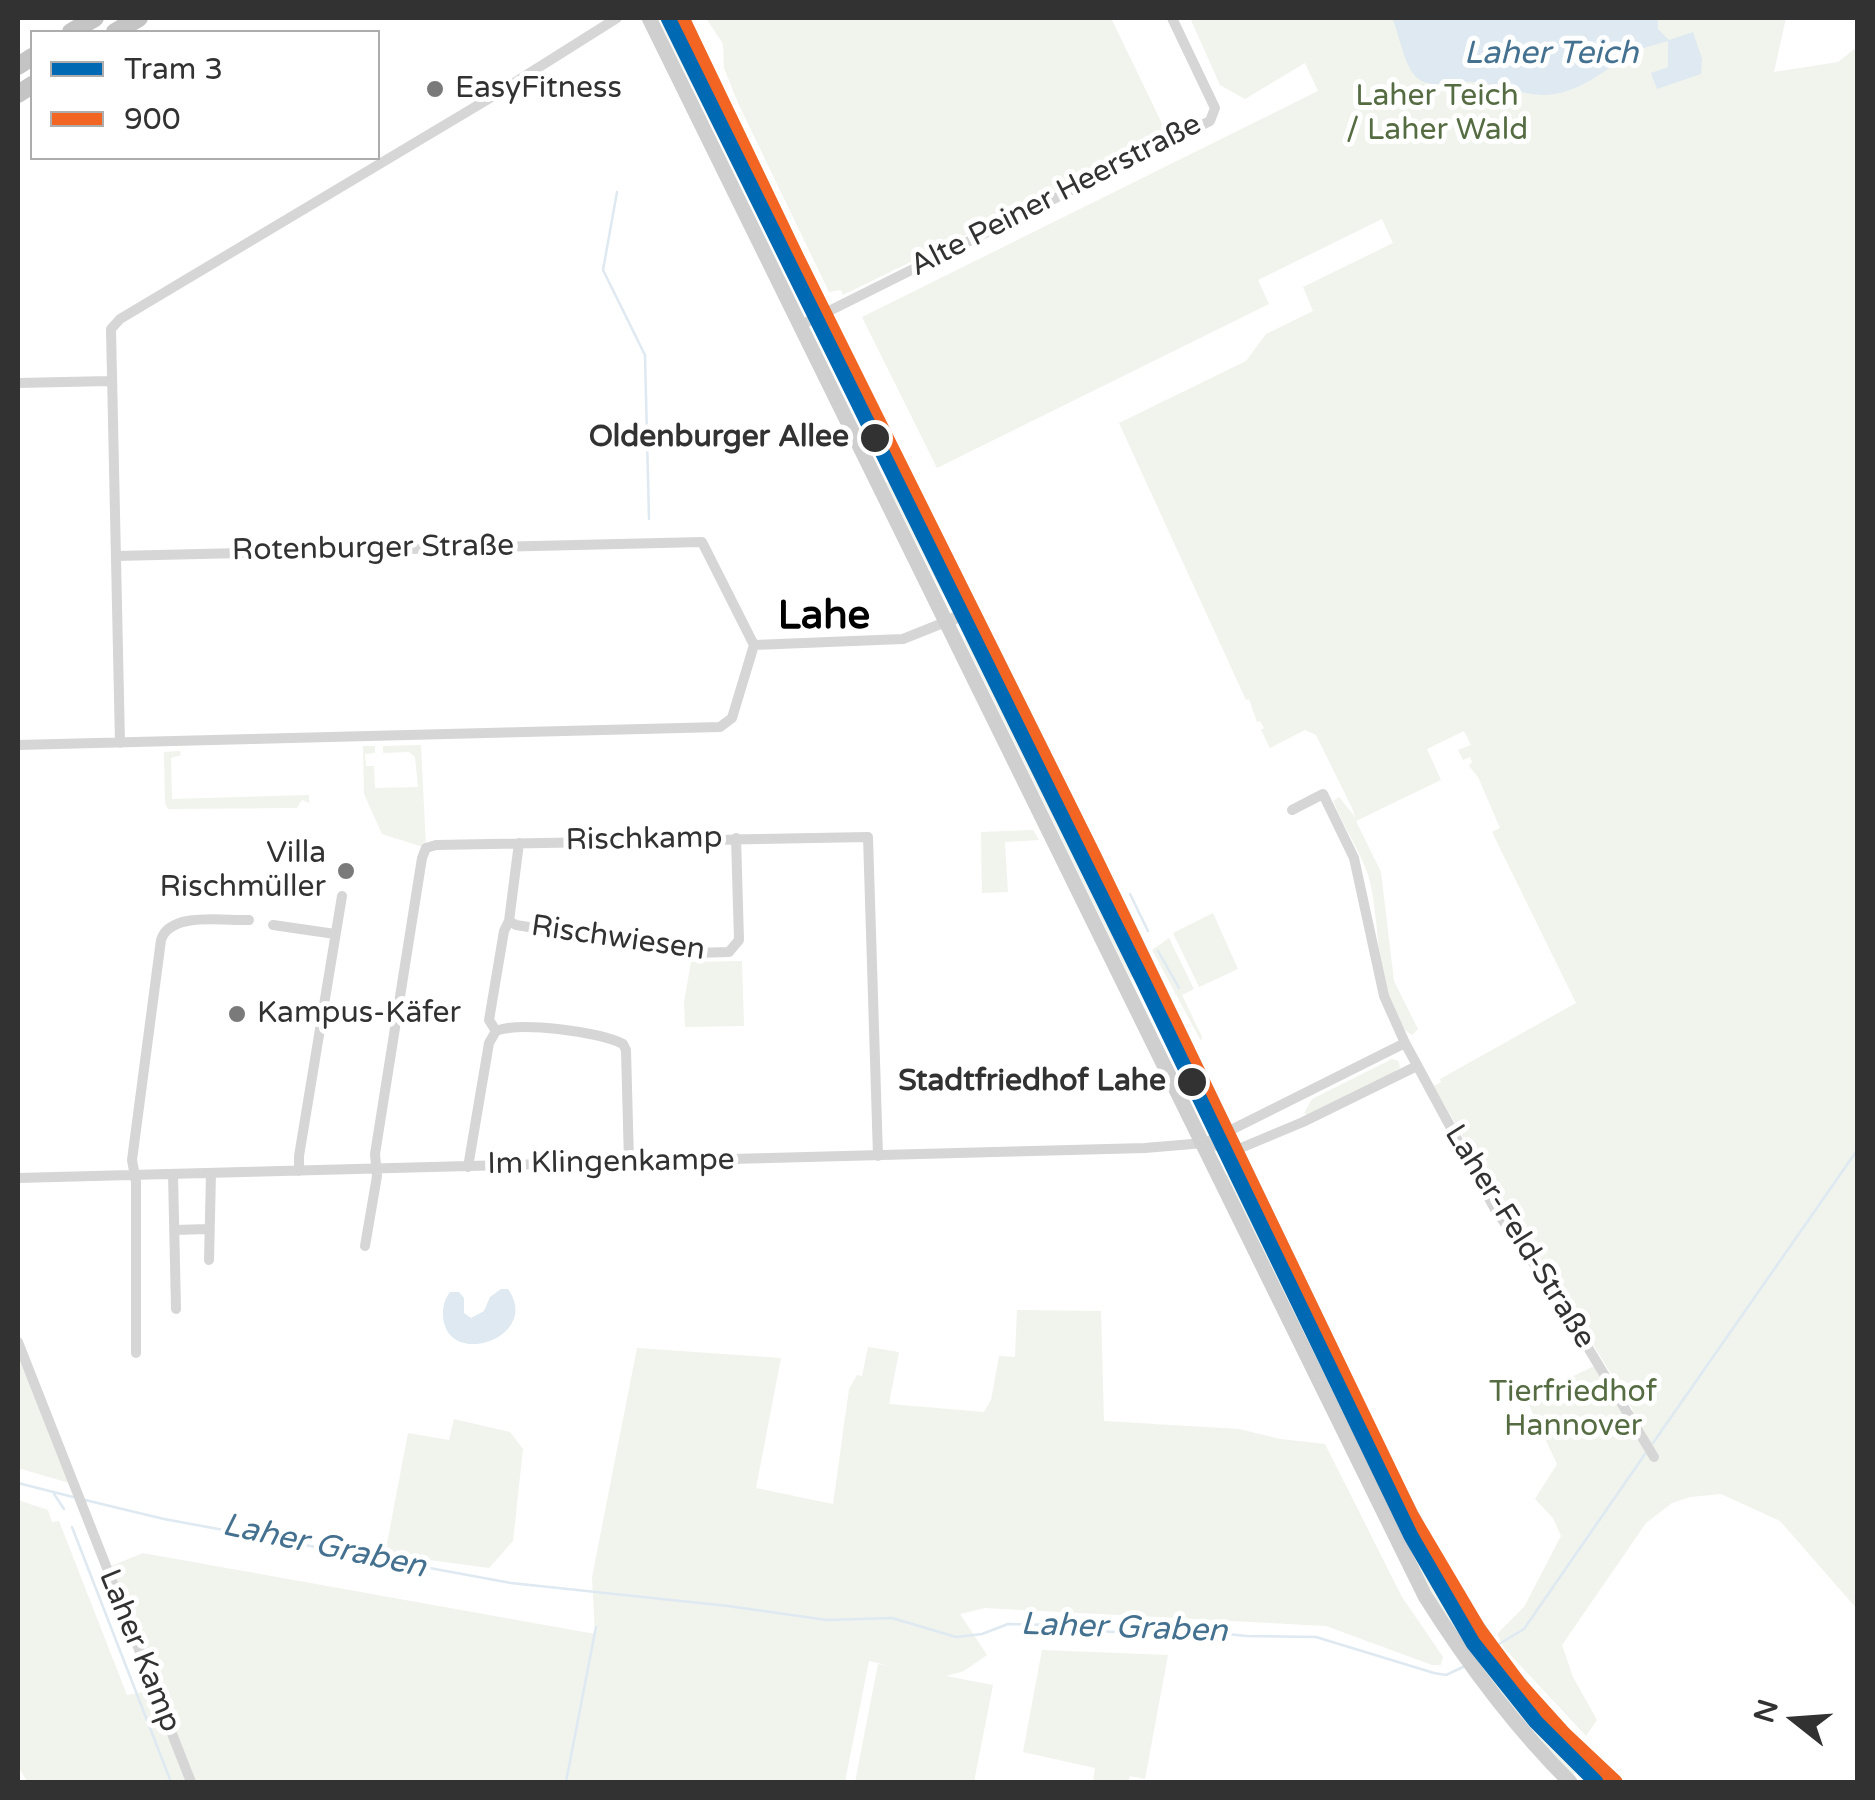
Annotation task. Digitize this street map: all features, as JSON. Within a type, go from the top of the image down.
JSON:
[{"type":"main road","points":[[649,18],[1424,1596],[1473,1671],[1570,1782]]},
{"type":"main road","points":[[682,18],[1227,1131],[1390,1474],[1445,1578],[1496,1657],[1562,1736],[1612,1782]]},
{"type":"street","points":[[120,743],[111,329],[120,318],[617,18]]},
{"type":"street","name":"Alte Peiner Heerstraße","points":[[801,326],[1210,121],[1215,108],[1172,18]]},
{"type":"street","points":[[18,383],[110,381]]},
{"type":"street","name":"Rotenburger Straße","points":[[116,556],[702,542],[754,644]]},
{"type":"street","points":[[18,745],[720,727],[732,718],[754,644],[903,639],[972,611]]},
{"type":"street","name":"Laher-Feld-Straße","points":[[1292,810],[1322,794],[1354,858],[1384,996],[1416,1066],[1496,1211],[1556,1293],[1654,1458]]},
{"type":"street","name":"Rischkamp","points":[[376,1169],[374,1154],[422,858],[426,848],[436,845],[862,835],[871,842],[878,1156]]},
{"type":"street","name":"Rischwiesen","points":[[509,921],[693,953],[729,952],[739,940],[736,838]]},
{"type":"street","name":"Rischwiesen","points":[[468,1166],[489,1043],[496,1031],[489,1020],[504,930],[509,921],[519,843]]},
{"type":"street","points":[[299,1170],[342,896]]},
{"type":"street","points":[[136,1353],[132,1160],[164,932],[182,922],[250,920]]},
{"type":"street","points":[[273,925],[335,934]]},
{"type":"street","points":[[496,1031],[509,1027],[539,1028],[623,1044],[629,1162]]},
{"type":"street","points":[[1204,1143],[1405,1043]]},
{"type":"street","points":[[1204,1143],[1236,1150],[1416,1066]]},
{"type":"street","name":"Im Klingenkampe","points":[[18,1178],[878,1156],[1204,1143]]},
{"type":"street","points":[[364,1246],[376,1169]]},
{"type":"street","points":[[209,1260],[210,1173]]},
{"type":"street","points":[[173,1174],[176,1308]]},
{"type":"street","points":[[175,1230],[208,1230]]},
{"type":"street","name":"Laher Kamp","points":[[18,1342],[191,1782]]},
{"type":"green space","points":[[706,18],[1111,18],[1168,136],[843,295],[841,290],[829,292],[738,103],[724,68],[723,44]]},
{"type":"green space","points":[[1190,18],[1786,18],[1774,72],[1838,62],[1857,47],[1857,1609],[1780,1521],[1721,1494],[1672,1503],[1646,1523],[1562,1645],[1573,1677],[1597,1720],[1586,1736],[1505,1649],[1497,1634],[1524,1607],[1561,1536],[1553,1518],[1535,1499],[1557,1464],[1526,1399],[1594,1366],[1623,1415],[1633,1410],[1569,1305],[1507,1215],[1434,1086],[1440,1079],[1576,1003],[1492,832],[1500,828],[1478,777],[1469,766],[1470,757],[1463,760],[1458,750],[1471,745],[1464,731],[1427,749],[1441,780],[1356,821],[1381,872],[1394,981],[1418,1029],[1412,1035],[1399,1023],[1385,984],[1367,872],[1333,801],[1339,797],[1355,817],[1352,808],[1316,735],[1305,730],[1270,748],[1119,423],[1246,361],[1266,334],[1313,311],[1303,287],[1393,243],[1382,219],[1258,280],[1269,304],[937,468],[862,317],[1318,91],[1305,63],[1245,99],[1220,85]]},
{"type":"green space","points":[[674,20],[815,302],[803,308],[662,26]]},
{"type":"green space","points":[[900,476],[955,586],[942,593],[886,483]]},
{"type":"green space","points":[[975,635],[1141,972],[1130,978],[964,640]]},
{"type":"green space","points":[[421,745],[426,848],[382,834],[364,794],[363,746],[375,746],[375,753],[365,754],[366,766],[374,766],[375,788],[418,787],[415,757],[409,752],[383,753],[383,746]]},
{"type":"green space","points":[[180,751],[181,755],[171,758],[172,799],[309,795],[309,803],[302,800],[297,808],[168,809],[164,752]]},
{"type":"green space","points":[[1033,830],[1039,840],[1005,842],[1008,892],[982,893],[981,832]]},
{"type":"green space","points":[[1213,913],[1238,969],[1199,987],[1173,933]]},
{"type":"green space","points":[[1169,938],[1194,989],[1182,995],[1201,1041],[1152,950]]},
{"type":"green space","points":[[742,961],[744,1026],[685,1027],[684,1002],[691,962]]},
{"type":"green space","points":[[1392,1059],[1399,1061],[1400,1068],[1389,1075],[1309,1116],[1304,1113],[1312,1099]]},
{"type":"green space","points":[[1235,1171],[1407,1516],[1565,1745],[1583,1763],[1573,1775],[1499,1696],[1425,1586],[1225,1176]]},
{"type":"green space","points":[[1017,1310],[1101,1311],[1104,1421],[1239,1429],[1325,1444],[1402,1597],[1443,1657],[1441,1665],[1326,1626],[985,1608],[960,1614],[987,1655],[964,1671],[946,1676],[993,1685],[974,1782],[855,1782],[878,1664],[890,1666],[869,1661],[845,1782],[28,1782],[18,1767],[18,1500],[48,1510],[52,1522],[59,1521],[127,1695],[154,1690],[106,1568],[143,1553],[595,1634],[592,1577],[637,1348],[781,1358],[756,1488],[833,1504],[849,1389],[857,1375],[862,1376],[868,1347],[899,1352],[889,1404],[984,1412],[991,1400],[999,1356],[1015,1357]]},
{"type":"green space","points":[[18,1352],[69,1483],[18,1468]]},
{"type":"green space","points":[[454,1419],[510,1432],[523,1449],[513,1541],[489,1568],[385,1554],[408,1433],[449,1440]]},
{"type":"green space","points":[[1042,1650],[1168,1655],[1145,1779],[1130,1776],[1128,1782],[1093,1782],[1095,1768],[1023,1752]]},
{"type":"water","name":"Laher Teich","points":[[1392,18],[1658,18],[1658,29],[1669,40],[1693,32],[1702,59],[1701,74],[1657,89],[1651,73],[1668,67],[1668,41],[1639,50],[1581,85],[1556,94],[1533,94],[1474,82],[1433,84],[1420,80],[1410,68]]},
{"type":"water","points":[[508,1289],[515,1306],[513,1322],[503,1333],[473,1344],[458,1341],[448,1331],[443,1311],[450,1292],[459,1292],[464,1298],[464,1313],[471,1318],[484,1311],[490,1297]]},
{"type":"waterway","points":[[617,192],[603,270],[645,355],[649,519]]},
{"type":"waterway","points":[[1130,894],[1148,931]]},
{"type":"waterway","points":[[1158,951],[1179,988]]},
{"type":"waterway","name":"Laher Graben","points":[[1653,1443],[1858,1149]]},
{"type":"waterway","name":"Laher Graben","points":[[1499,1644],[1524,1629],[1645,1454]]},
{"type":"waterway","name":"Laher Graben","points":[[18,1483],[73,1497]]},
{"type":"waterway","points":[[54,1494],[64,1509]]},
{"type":"waterway","name":"Laher Graben","points":[[85,1500],[164,1519],[511,1583],[827,1620],[892,1618],[956,1637],[982,1634],[1008,1624],[1112,1632],[1155,1627],[1247,1636],[1316,1637],[1434,1673],[1446,1675],[1463,1667]]},
{"type":"waterway","points":[[72,1527],[171,1782]]},
{"type":"waterway","points":[[566,1782],[596,1627]]},
{"type":"waterway","name":"Laher Graben","points":[[1474,1660],[1488,1651]]},
{"type":"tram line","name":"3","points":[[668,18],[1142,979],[1411,1536],[1473,1643],[1536,1722],[1596,1782]]},
{"type":"transit line","name":"900","points":[[682,18],[1094,856],[1411,1515],[1479,1630],[1519,1684],[1615,1782]]},
{"type":"place","name":"EasyFitness","points":[[435,89]]},
{"type":"place","name":"Oldenburger Allee","points":[[875,438]]},
{"type":"place","name":"Villa Rischmüller","points":[[346,871]]},
{"type":"place","name":"Kampus-Käfer","points":[[237,1014]]},
{"type":"place","name":"Stadtfriedhof Lahe","points":[[1192,1082]]},
{"type":"district","name":"Lahe","points":[[824,617]]},
{"type":"park label","name":"Laher Teich / Laher Wald","points":[[1437,114]]},
{"type":"park label","name":"Tierfriedhof Hannover","points":[[1573,1410]]}]
